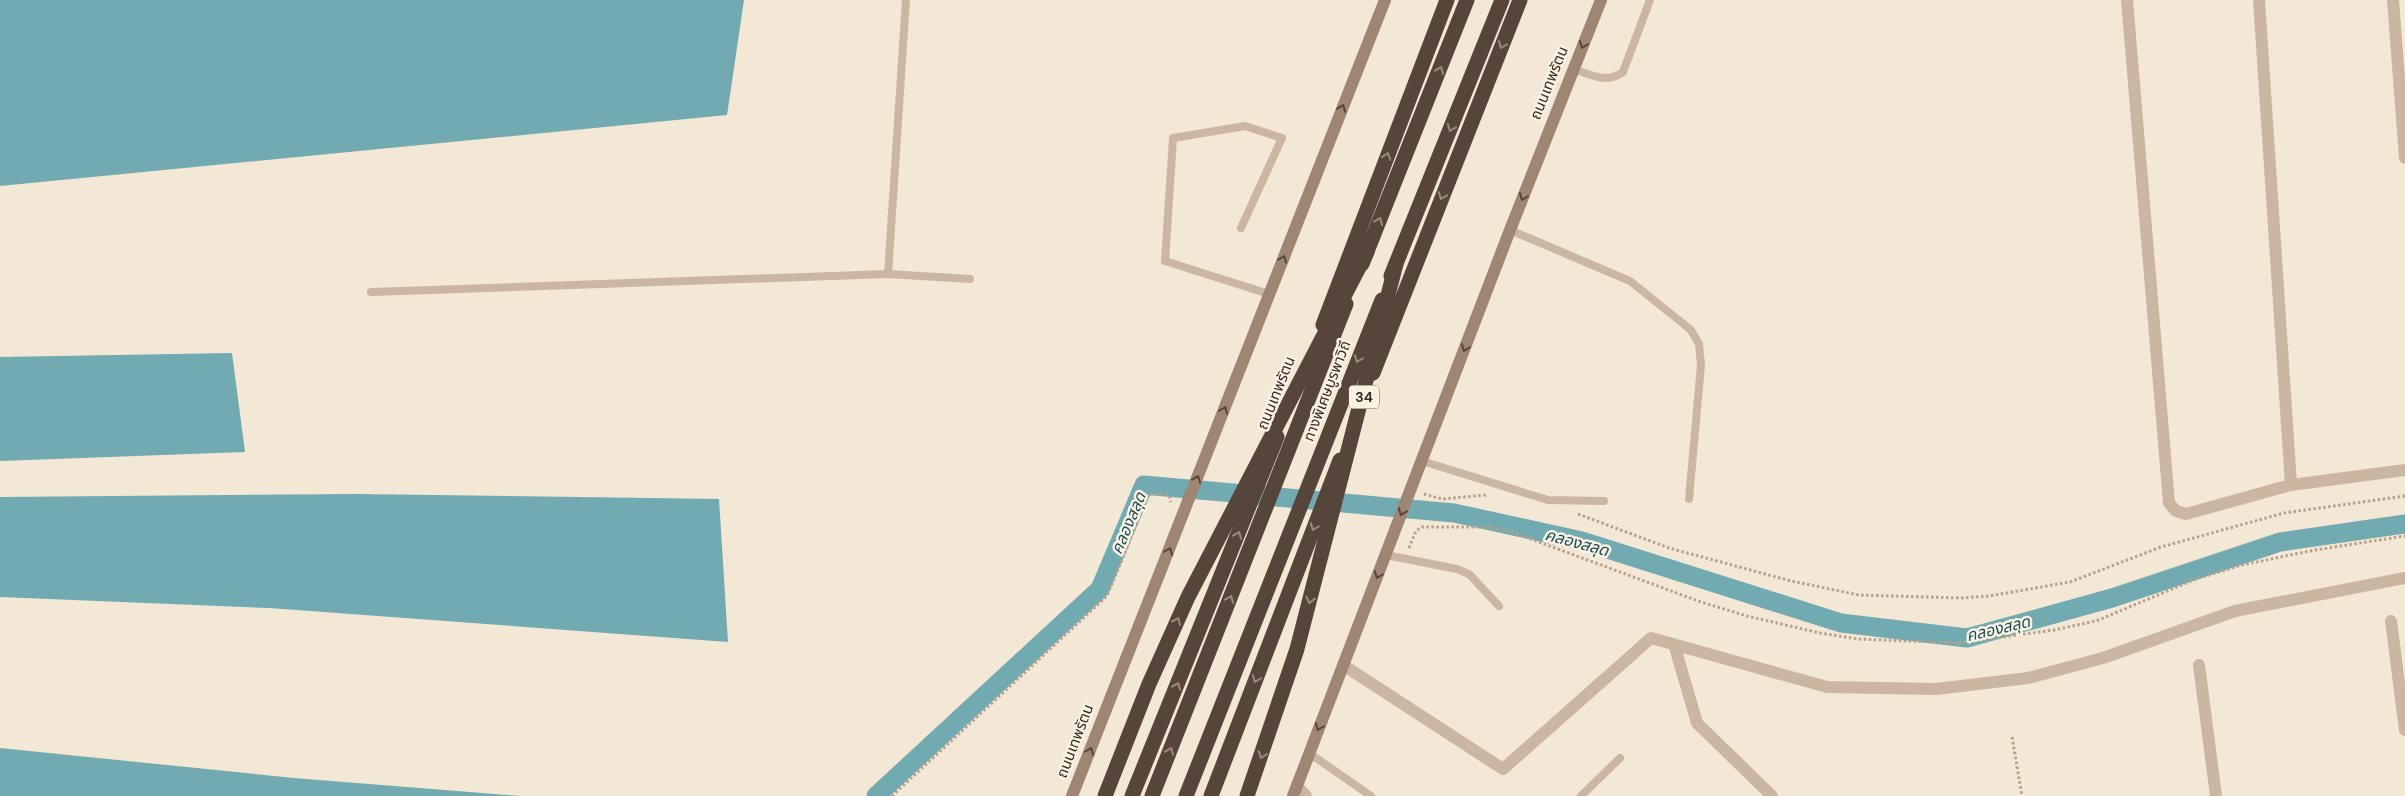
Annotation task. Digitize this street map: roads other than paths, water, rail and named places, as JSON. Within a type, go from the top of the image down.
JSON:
[{"type":"highway","name":"ถนนเทพรัตน","points":[[1132,796],[1350,257],[1419,70],[1448,0]]},
{"type":"highway","name":"ทางพิเศษบูรพาวิถี","points":[[1152,796],[1467,0]]},
{"type":"highway","name":"ทางพิเศษบูรพาวิถี","points":[[1186,796],[1502,0]]},
{"type":"highway","name":"34","points":[[1211,796],[1413,271],[1520,0]]},
{"type":"highway","points":[[1106,796],[1150,684],[1188,597],[1367,252]]},
{"type":"highway","points":[[1247,796],[1297,650],[1396,264]]},
{"type":"main road","name":"ถนนเทพรัตน","points":[[1072,796],[1384,0]]},
{"type":"main road","name":"ถนนเทพรัตน","points":[[1299,793],[1309,753],[1510,230],[1601,0]]},
{"type":"street","points":[[2127,0],[2169,503],[2176,511],[2186,514],[2291,485],[2405,470]]},
{"type":"street","points":[[2259,0],[2291,485]]},
{"type":"street","points":[[2393,0],[2405,158]]},
{"type":"street","points":[[1343,665],[1503,769],[1651,638],[1827,687],[1936,689],[2028,678],[2103,658],[2235,611],[2405,578]]},
{"type":"street","points":[[2391,621],[2405,730]]},
{"type":"street","points":[[1674,644],[1696,723],[1772,796]]},
{"type":"street","points":[[2200,665],[2216,796]]},
{"type":"lane","points":[[888,274],[906,0]]},
{"type":"lane","points":[[1573,70],[1604,79],[1614,79],[1623,72],[1649,0]]},
{"type":"lane","points":[[1241,228],[1282,138],[1245,126],[1173,138],[1165,262],[1269,294]]},
{"type":"lane","points":[[1510,230],[1630,281],[1691,330],[1699,344],[1701,364],[1689,500]]},
{"type":"lane","points":[[371,292],[888,274],[970,279]]},
{"type":"lane","points":[[1422,462],[1548,500],[1604,501]]},
{"type":"lane","points":[[1386,555],[1457,569],[1468,574],[1499,606]]},
{"type":"lane","points":[[1309,753],[1371,796]]},
{"type":"lane","points":[[1581,796],[1620,758]]},
{"type":"water","points":[[0,0],[744,0],[727,115],[0,186]]},
{"type":"water","points":[[232,353],[245,452],[0,461],[0,357]]},
{"type":"water","points":[[357,494],[719,499],[728,642],[269,608],[0,597],[0,497]]},
{"type":"water","points":[[0,748],[294,778],[520,796],[0,796]]},
{"type":"waterway","name":"คลองสลุด","points":[[876,796],[1100,589],[1144,485],[1454,513],[1582,541],[1841,623],[1967,638],[2112,598],[2280,542],[2405,524]]}]
